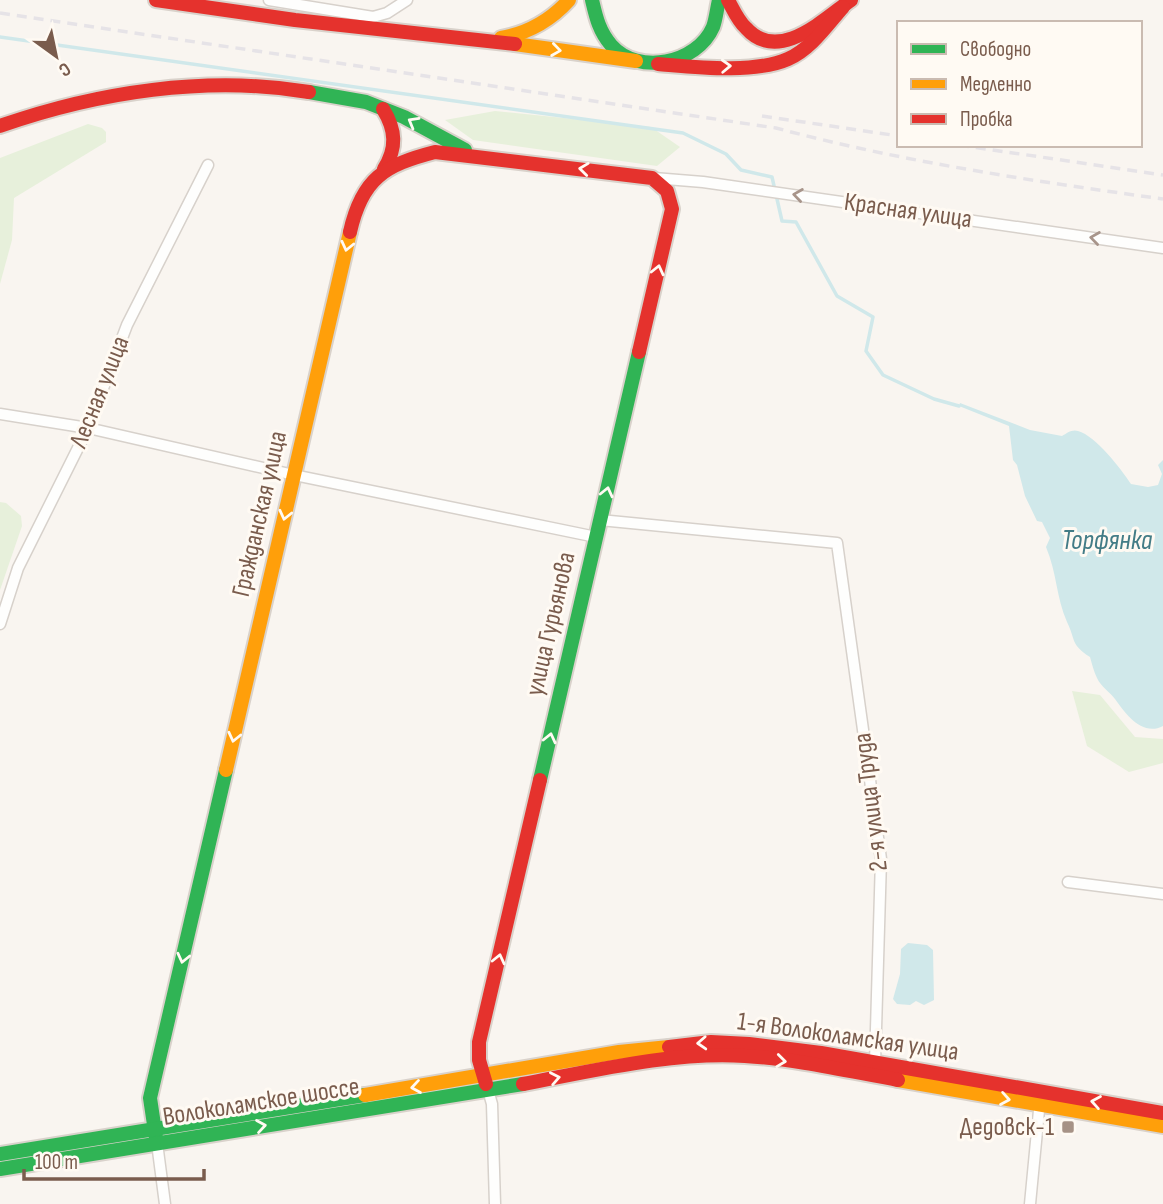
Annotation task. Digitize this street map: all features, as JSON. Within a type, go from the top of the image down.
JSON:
[{"type":"street","points":[[156,0],[295,20],[489,40],[687,67],[750,65],[786,60],[815,38],[847,3]]},
{"type":"street","points":[[269,0],[373,18],[387,13],[407,0]]},
{"type":"street","points":[[489,40],[534,29],[553,16],[569,0]]},
{"type":"street","points":[[592,0],[593,13],[601,34],[616,50],[636,61]]},
{"type":"street","points":[[657,64],[679,59],[698,48],[712,30],[719,0]]},
{"type":"street","points":[[728,0],[746,29],[764,40],[784,43],[812,28],[847,3]]},
{"type":"street","points":[[0,127],[34,114],[80,102],[203,84],[272,86],[346,97],[383,109],[404,117],[460,148],[486,157]]},
{"type":"street","points":[[376,179],[391,159],[394,150],[393,128],[383,109]]},
{"type":"street","name":"Гражданская улица","points":[[156,1136],[150,1098],[354,214],[371,183],[376,179],[400,161],[435,152],[652,178]]},
{"type":"street","name":"Лесная улица","points":[[0,624],[18,568],[88,428],[127,325],[208,165]]},
{"type":"street","name":"Красная улица","points":[[652,178],[703,182],[1163,248]]},
{"type":"street","name":"улица Гурьянова","points":[[486,1083],[479,1060],[479,1042],[673,209],[670,193],[652,178]]},
{"type":"street","points":[[0,414],[88,428],[294,475],[596,537]]},
{"type":"street","name":"2-я улица Труда","points":[[600,520],[837,543],[881,859],[875,1063]]},
{"type":"street","points":[[1068,882],[1163,894]]},
{"type":"street","name":"1-я Волоколамская улица","points":[[486,1083],[619,1052],[711,1042],[786,1048],[875,1063],[1163,1126]]},
{"type":"street","name":"1-я Волоколамская улица","points":[[486,1083],[648,1062],[710,1056],[745,1056],[1163,1114]]},
{"type":"street","points":[[486,1083],[492,1104],[495,1204]]},
{"type":"street","name":"Волоколамское шоссе","points":[[0,1154],[156,1136],[486,1083]]},
{"type":"street","points":[[1030,1204],[1040,1099]]},
{"type":"street","points":[[156,1136],[164,1204]]},
{"type":"street","name":"Волоколамское шоссе","points":[[0,1169],[156,1136]]},
{"type":"green space","points":[[495,111],[651,127],[680,147],[657,166],[473,140],[445,120]]},
{"type":"green space","points":[[88,124],[106,132],[106,142],[14,198],[12,240],[0,284],[0,158]]},
{"type":"green space","points":[[0,502],[6,503],[21,516],[22,526],[0,590]]},
{"type":"green space","points":[[1072,691],[1100,695],[1135,737],[1163,739],[1163,763],[1129,772],[1087,746]]},
{"type":"water","name":"Торфянка","points":[[960,403],[1030,430],[1062,436],[1074,431],[1085,434],[1108,454],[1131,484],[1148,487],[1158,485],[1162,474],[1158,465],[1163,460],[1163,726],[1148,728],[1135,722],[1099,681],[1090,657],[1079,649],[1074,641],[1063,613],[1046,547],[1050,538],[1042,522],[1037,521],[1025,496],[1017,465],[1013,460],[1009,426],[959,406]]},
{"type":"water","points":[[908,943],[927,945],[933,950],[934,1000],[924,1005],[916,1001],[910,1005],[897,1004],[893,999],[900,974],[901,949]]},
{"type":"waterway","points":[[0,37],[683,133],[726,154],[741,170],[772,177],[782,221],[796,222],[837,296],[873,317],[866,351],[883,375],[934,399],[959,406]]},
{"type":"railway","points":[[0,13],[776,128],[920,161],[1163,199]]},
{"type":"railway","points":[[762,116],[897,136]]},
{"type":"railway","points":[[973,147],[1163,175]]},
{"type":"traffic: fast","points":[[592,0],[601,29],[611,45],[622,55],[651,63],[681,57],[705,40],[713,27],[719,0]]},
{"type":"traffic: fast","points":[[309,92],[366,102],[404,117],[465,150]]},
{"type":"traffic: fast","points":[[540,780],[639,352]]},
{"type":"traffic: fast","points":[[156,1138],[150,1098],[226,770]]},
{"type":"traffic: fast","points":[[0,1169],[523,1084]]},
{"type":"traffic: fast","points":[[0,1154],[365,1095]]},
{"type":"traffic: slow","points":[[501,38],[538,25],[569,0]]},
{"type":"traffic: slow","points":[[515,44],[636,61]]},
{"type":"traffic: slow","points":[[226,770],[350,232]]},
{"type":"traffic: slow","points":[[365,1095],[619,1052],[669,1047]]},
{"type":"traffic: slow","points":[[898,1080],[1163,1126]]},
{"type":"traffic: jam","points":[[156,0],[295,20],[515,44]]},
{"type":"traffic: jam","points":[[728,0],[746,28],[759,38],[772,42],[800,35],[851,0]]},
{"type":"traffic: jam","points":[[658,64],[724,68],[774,64],[804,49],[843,7]]},
{"type":"traffic: jam","points":[[0,126],[75,104],[153,90],[231,85],[309,92]]},
{"type":"traffic: jam","points":[[383,109],[393,139],[391,154],[384,169]]},
{"type":"traffic: jam","points":[[350,232],[361,199],[378,177],[402,162],[435,152],[652,178],[667,191],[672,209],[639,352]]},
{"type":"traffic: jam","points":[[486,1084],[479,1060],[479,1042],[540,780]]},
{"type":"traffic: jam","points":[[669,1047],[711,1042],[821,1053],[1163,1113]]},
{"type":"traffic: jam","points":[[523,1084],[634,1063],[718,1055],[783,1060],[898,1080]]},
{"type":"place","name":"Дедовск-1","points":[[1068,1127]]}]
